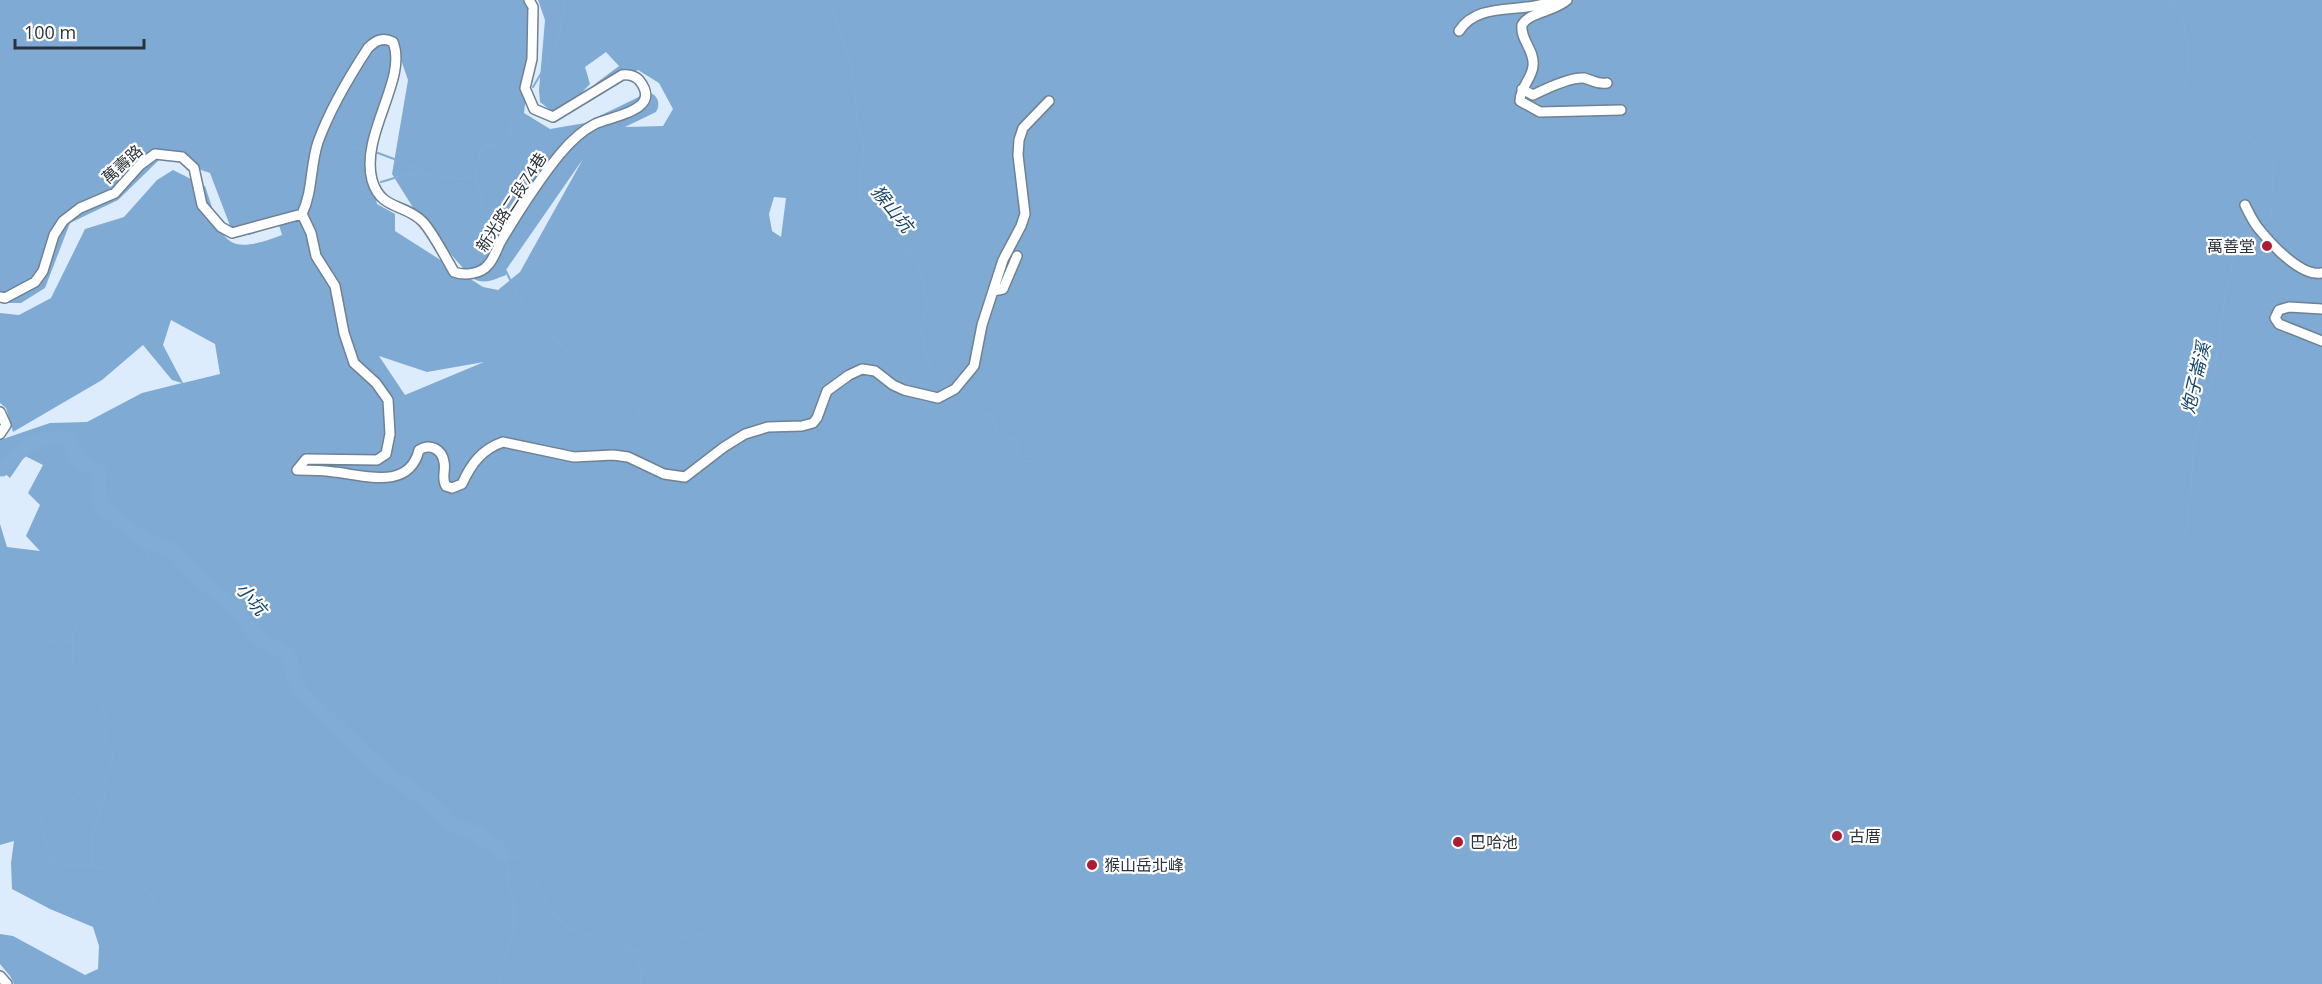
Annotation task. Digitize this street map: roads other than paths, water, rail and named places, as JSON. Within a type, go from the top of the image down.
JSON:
[{"type":"street","name":"新光路二段74巷","points":[[302,214],[309,199],[311,168],[319,141],[336,103],[368,48],[375,41],[385,39],[393,42],[397,55],[389,92],[372,138],[372,178],[380,198],[423,222],[454,272],[461,275],[478,272],[488,265],[542,178],[572,140],[595,124],[635,111],[641,106],[644,98],[644,89],[638,79],[629,74],[622,75],[554,117],[534,109],[525,88],[532,59],[533,7],[529,0]]},
{"type":"street","points":[[1460,31],[1474,13],[1501,7],[1532,7],[1555,0]]},
{"type":"street","points":[[1567,0],[1553,10],[1534,15],[1525,21],[1522,33],[1531,51],[1533,66],[1522,89],[1520,101],[1540,112],[1621,110]]},
{"type":"street","points":[[1522,89],[1533,95],[1555,85],[1582,78],[1599,84],[1607,83]]},
{"type":"street","points":[[302,214],[310,232],[316,256],[335,286],[344,333],[354,363],[376,383],[388,400],[390,418],[386,454],[376,460],[306,459],[297,470],[333,471],[382,479],[391,478],[411,467],[417,460],[419,450],[425,446],[432,446],[441,453],[444,462],[443,481],[446,486],[452,488],[462,484],[470,467],[479,457],[492,446],[503,442],[574,457],[613,455],[628,457],[664,474],[685,477],[745,434],[768,427],[802,426],[813,423],[827,391],[849,375],[862,369],[875,371],[893,385],[920,395],[938,398],[955,390],[974,366],[982,325],[1003,260],[1025,214],[1017,155],[1019,140],[1023,128],[1049,101]]},
{"type":"street","name":"萬壽路","points":[[0,297],[5,298],[35,282],[43,271],[54,235],[63,221],[80,208],[116,193],[140,165],[155,154],[182,157],[194,168],[202,205],[221,227],[232,233],[302,214]]},
{"type":"street","points":[[2244,205],[2258,229],[2293,263],[2309,272],[2322,273]]},
{"type":"street","points":[[993,291],[1004,289],[1017,255]]},
{"type":"street","points":[[2322,309],[2289,307],[2279,310],[2275,318],[2279,324],[2322,341]]},
{"type":"street","points":[[0,412],[6,425],[0,434]]},
{"type":"street","points":[[0,976],[7,984]]},
{"type":"waterway","points":[[533,87],[550,57],[559,34],[563,0]]},
{"type":"waterway","name":"猴山坑","points":[[831,0],[844,48],[851,64],[859,132],[864,140],[860,198],[911,253],[921,273],[927,308],[922,327],[924,352],[934,372],[943,377],[950,388]]},
{"type":"waterway","name":"炮子崙溪","points":[[2168,0],[2183,20],[2189,55],[2185,88],[2220,113],[2274,158],[2272,198]]},
{"type":"waterway","points":[[492,250],[482,224],[474,218],[483,199],[474,175],[483,146],[497,146],[510,134],[510,125],[519,108]]},
{"type":"waterway","points":[[353,147],[365,151]]},
{"type":"waterway","points":[[378,153],[418,168],[421,174],[461,179],[474,175]]},
{"type":"waterway","points":[[381,182],[408,174],[421,174]]},
{"type":"waterway","points":[[354,190],[369,187]]},
{"type":"waterway","name":"炮子崙溪","points":[[2263,223],[2271,218],[2271,207]]},
{"type":"waterway","name":"炮子崙溪","points":[[2186,538],[2195,438],[2215,371],[2225,294],[2238,239],[2250,231]]},
{"type":"waterway","points":[[506,271],[537,325],[557,340],[562,347],[609,374],[626,387],[636,400],[641,418]]},
{"type":"waterway","points":[[959,396],[965,405],[991,416],[997,431],[1019,442],[1018,456]]},
{"type":"waterway","name":"小坑","points":[[2,469],[30,444],[46,439],[67,438],[78,460],[100,472],[98,488],[101,505],[148,542],[172,550],[203,582],[237,609],[254,634],[270,646],[289,655],[293,675],[301,693],[383,771],[429,802],[448,822],[479,835],[503,854]]},
{"type":"waterway","points":[[1023,462],[1033,461]]},
{"type":"waterway","points":[[148,542],[147,562],[124,591],[82,619],[77,625],[73,635],[73,662],[103,706],[107,723],[106,741],[113,756],[109,772],[105,776],[108,783],[92,839],[93,865],[138,882],[147,890],[160,911],[171,917]]},
{"type":"waterway","points":[[0,684],[38,645],[55,640],[74,641]]},
{"type":"waterway","points":[[93,865],[52,863],[41,818],[60,808],[79,793],[99,808]]},
{"type":"waterway","points":[[503,854],[523,859],[554,915],[569,928],[630,947],[640,967],[641,983]]},
{"type":"waterway","points":[[498,984],[514,929],[514,902],[508,887],[508,870],[503,854]]},
{"type":"waterway","points":[[672,942],[724,929],[744,921]]},
{"type":"waterway","points":[[632,948],[641,953],[657,947]]},
{"type":"waterway","points":[[640,967],[652,974]]},
{"type":"place","name":"萬善堂","points":[[2267,246]]},
{"type":"place","name":"古厝","points":[[1837,836]]},
{"type":"place","name":"巴哈池","points":[[1458,842]]},
{"type":"place","name":"猴山岳北峰","points":[[1092,865]]}]
